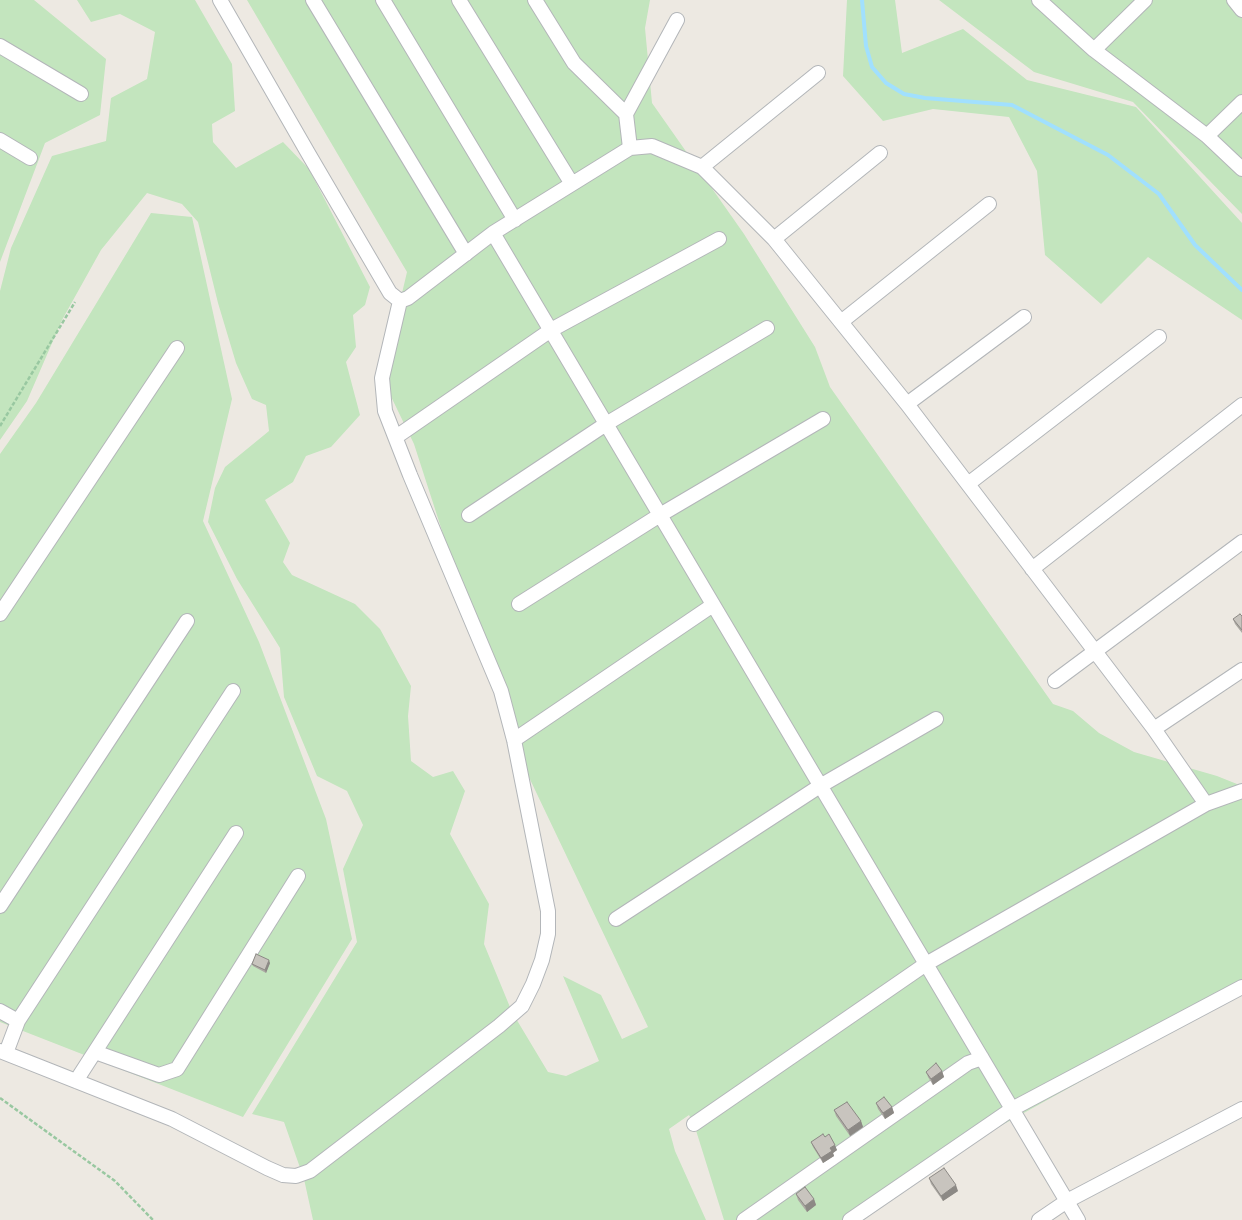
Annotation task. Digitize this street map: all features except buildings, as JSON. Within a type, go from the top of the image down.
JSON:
[{"type":"street","points":[[220,0],[390,293],[400,301]]},
{"type":"street","points":[[313,0],[466,254]]},
{"type":"street","points":[[383,0],[515,220]]},
{"type":"street","points":[[459,0],[572,184]]},
{"type":"street","points":[[535,0],[574,63],[626,114]]},
{"type":"street","points":[[1039,0],[1094,50],[1206,136],[1242,169]]},
{"type":"street","points":[[1094,50],[1145,0]]},
{"type":"street","points":[[1234,0],[1242,10]]},
{"type":"street","points":[[630,148],[626,114],[677,20]]},
{"type":"street","points":[[0,46],[81,94]]},
{"type":"street","points":[[702,167],[818,74]]},
{"type":"street","points":[[1206,136],[1242,102]]},
{"type":"street","points":[[0,140],[30,158]]},
{"type":"street","points":[[400,301],[408,298],[493,233],[630,148],[652,146],[702,167],[774,239],[907,404],[1154,728],[1206,804]]},
{"type":"street","points":[[774,239],[880,153]]},
{"type":"street","points":[[841,322],[989,204]]},
{"type":"street","points":[[493,233],[1078,1220]]},
{"type":"street","points":[[396,437],[551,330],[719,240]]},
{"type":"street","points":[[233,692],[18,1021],[3,1052],[172,1119],[267,1168],[283,1174],[296,1176],[310,1172],[499,1026],[522,1006],[533,984],[542,960],[548,934],[548,911],[514,740],[501,691],[385,411],[382,378],[400,301]]},
{"type":"street","points":[[907,404],[1024,317]]},
{"type":"street","points":[[469,515],[606,424],[767,328]]},
{"type":"street","points":[[968,484],[1159,338]]},
{"type":"street","points":[[0,614],[177,348]]},
{"type":"street","points":[[1032,569],[1242,405]]},
{"type":"street","points":[[519,604],[660,515],[823,419]]},
{"type":"street","points":[[1055,681],[1242,542]]},
{"type":"street","points":[[514,740],[713,605]]},
{"type":"street","points":[[0,906],[187,621]]},
{"type":"street","points":[[1154,728],[1242,670]]},
{"type":"street","points":[[616,919],[820,786],[936,719]]},
{"type":"street","points":[[694,1124],[926,964],[1206,804],[1242,791]]},
{"type":"street","points":[[76,1081],[236,833]]},
{"type":"street","points":[[95,1052],[159,1075],[177,1068],[298,876]]},
{"type":"street","points":[[850,1220],[1012,1109],[1242,987]]},
{"type":"street","points":[[0,1011],[18,1021]]},
{"type":"street","points":[[744,1220],[968,1063],[982,1058]]},
{"type":"street","points":[[1039,1220],[1067,1201],[1242,1109]]},
{"type":"path","points":[[0,426],[75,302]]},
{"type":"path","points":[[0,1098],[115,1181],[153,1220]]},
{"type":"green space","points":[[0,0],[34,0],[106,59],[100,115],[45,143],[0,262]]},
{"type":"green space","points":[[77,0],[195,0],[232,64],[235,111],[212,124],[213,142],[236,168],[283,142],[309,169],[370,287],[365,305],[353,315],[356,347],[346,362],[360,415],[331,447],[306,456],[293,482],[265,500],[290,543],[283,562],[292,575],[355,604],[380,629],[411,686],[408,716],[411,761],[433,777],[453,771],[465,791],[450,834],[489,904],[484,944],[512,1012],[548,1072],[566,1076],[599,1061],[563,976],[601,995],[622,1039],[648,1027],[506,729],[414,444],[382,378],[407,272],[247,0],[650,0],[645,28],[652,103],[744,234],[815,347],[830,387],[1053,704],[1073,711],[1099,733],[1134,752],[1217,776],[1242,786],[1242,992],[930,1165],[850,1220],[724,1220],[694,1124],[689,1115],[669,1129],[675,1151],[706,1220],[313,1220],[304,1179],[284,1122],[252,1114],[357,942],[343,869],[363,825],[347,791],[317,776],[284,697],[280,648],[237,579],[208,522],[215,488],[225,467],[269,431],[266,405],[252,399],[236,363],[218,303],[198,222],[182,204],[147,193],[101,250],[62,320],[27,401],[0,440],[0,291],[11,248],[52,156],[106,141],[111,98],[147,79],[155,32],[120,14],[91,22]]},
{"type":"green space","points":[[847,0],[895,0],[902,53],[963,29],[1027,80],[1136,107],[1242,223],[1242,320],[1148,257],[1101,304],[1045,255],[1037,171],[1009,117],[933,109],[883,121],[843,76]]},
{"type":"green space","points":[[939,0],[1242,0],[1242,214],[1133,102],[1034,72]]},
{"type":"green space","points":[[151,213],[192,217],[232,399],[203,521],[259,642],[326,819],[352,939],[243,1117],[0,1022],[0,454],[36,403]]},
{"type":"waterway","points":[[862,0],[866,46],[872,67],[886,83],[904,94],[925,98],[1012,105],[1108,155],[1159,194],[1195,245],[1242,290]]}]
